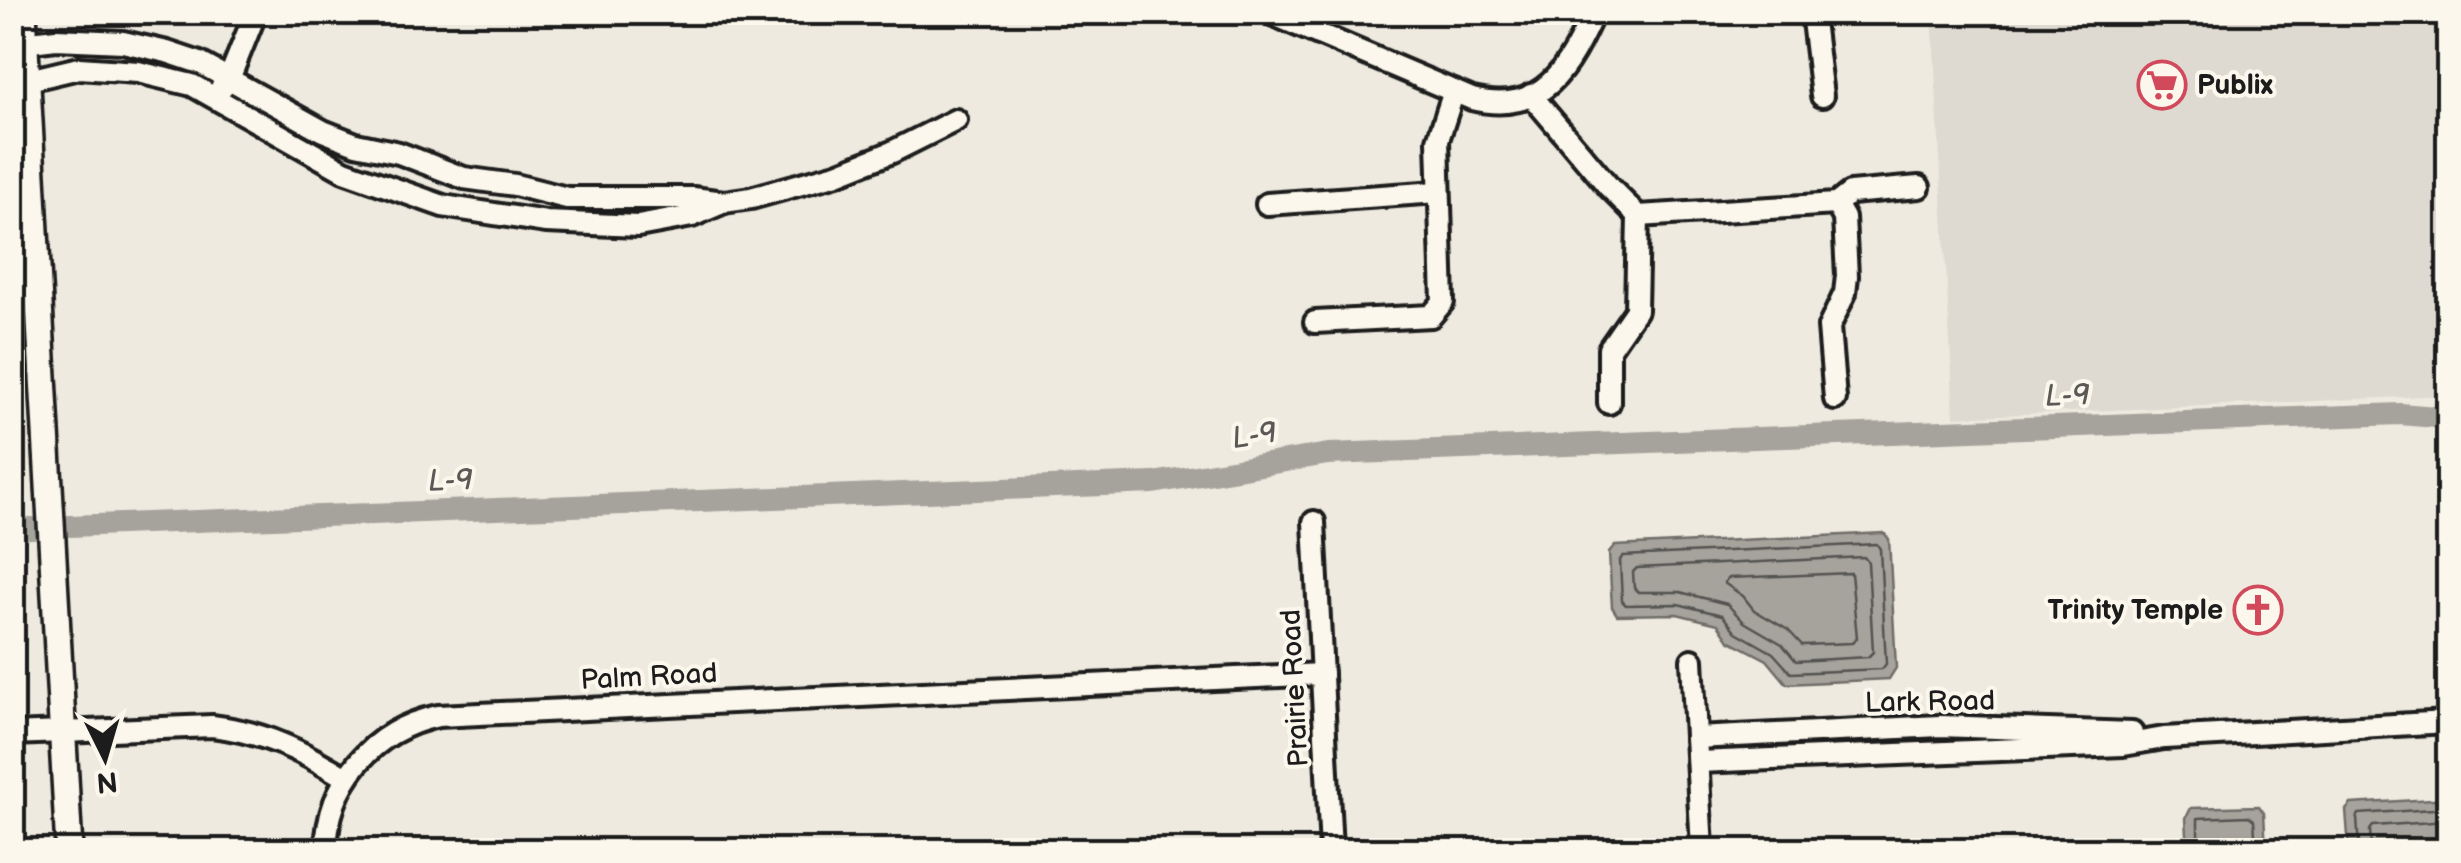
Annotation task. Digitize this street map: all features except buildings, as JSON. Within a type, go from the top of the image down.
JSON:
[{"type":"street","points":[[24,12],[19,44],[20,84],[69,850]]},
{"type":"street","points":[[213,97],[228,79],[256,12]]},
{"type":"street","points":[[1267,12],[1487,102],[1517,100],[1545,88],[1567,67],[1591,13]]},
{"type":"street","points":[[1812,12],[1822,96]]},
{"type":"street","points":[[19,44],[56,39],[123,42],[200,63],[323,131],[464,178],[567,198],[693,198],[724,202]]},
{"type":"street","points":[[20,84],[79,68],[138,72],[192,84],[344,172],[444,206],[546,222],[638,226],[692,216],[724,202],[834,175],[956,120]]},
{"type":"street","points":[[1315,322],[1432,316],[1439,310],[1443,302],[1438,140],[1454,91]]},
{"type":"street","points":[[1532,95],[1609,188],[1638,216],[1636,310],[1609,349],[1609,403]]},
{"type":"street","points":[[1638,216],[1836,204],[1850,193],[1919,187]]},
{"type":"street","points":[[1267,204],[1438,192]]},
{"type":"street","points":[[1835,398],[1829,326],[1846,293],[1847,276],[1844,218],[1836,204]]},
{"type":"street","name":"Prairie Road","points":[[1314,522],[1331,850]]},
{"type":"street","points":[[1692,660],[1702,850]]},
{"type":"street","name":"Palm Road","points":[[346,778],[368,750],[393,732],[422,719],[454,714],[1322,674]]},
{"type":"street","name":"Lark Road","points":[[1698,762],[2104,746],[2164,738],[2448,722]]},
{"type":"street","points":[[12,734],[212,726],[243,729],[301,750],[346,778],[332,807],[326,850]]},
{"type":"street","name":"Lark Road","points":[[1696,738],[1940,726],[2128,732],[2164,738]]},
{"type":"shaded area","points":[[1932,13],[2448,13],[2448,395],[1954,417]]},
{"type":"water","points":[[1884,533],[1889,539],[1896,668],[1889,679],[1787,684],[1767,660],[1729,640],[1718,624],[1677,614],[1617,615],[1612,607],[1609,553],[1615,546]]},
{"type":"water","points":[[2448,798],[2448,850],[2349,850],[2346,810],[2351,804]]},
{"type":"water","points":[[2259,806],[2264,813],[2266,850],[2188,850],[2186,818],[2191,808]]},
{"type":"waterway","name":"L-9","points":[[70,526],[1153,483],[1328,454],[2400,414],[2448,418]]},
{"type":"waterway","name":"L-9","points":[[12,529],[33,528]]},
{"type":"place","name":"Publix","points":[[2162,85]]},
{"type":"place","name":"Trinity Temple","points":[[2258,610]]}]
